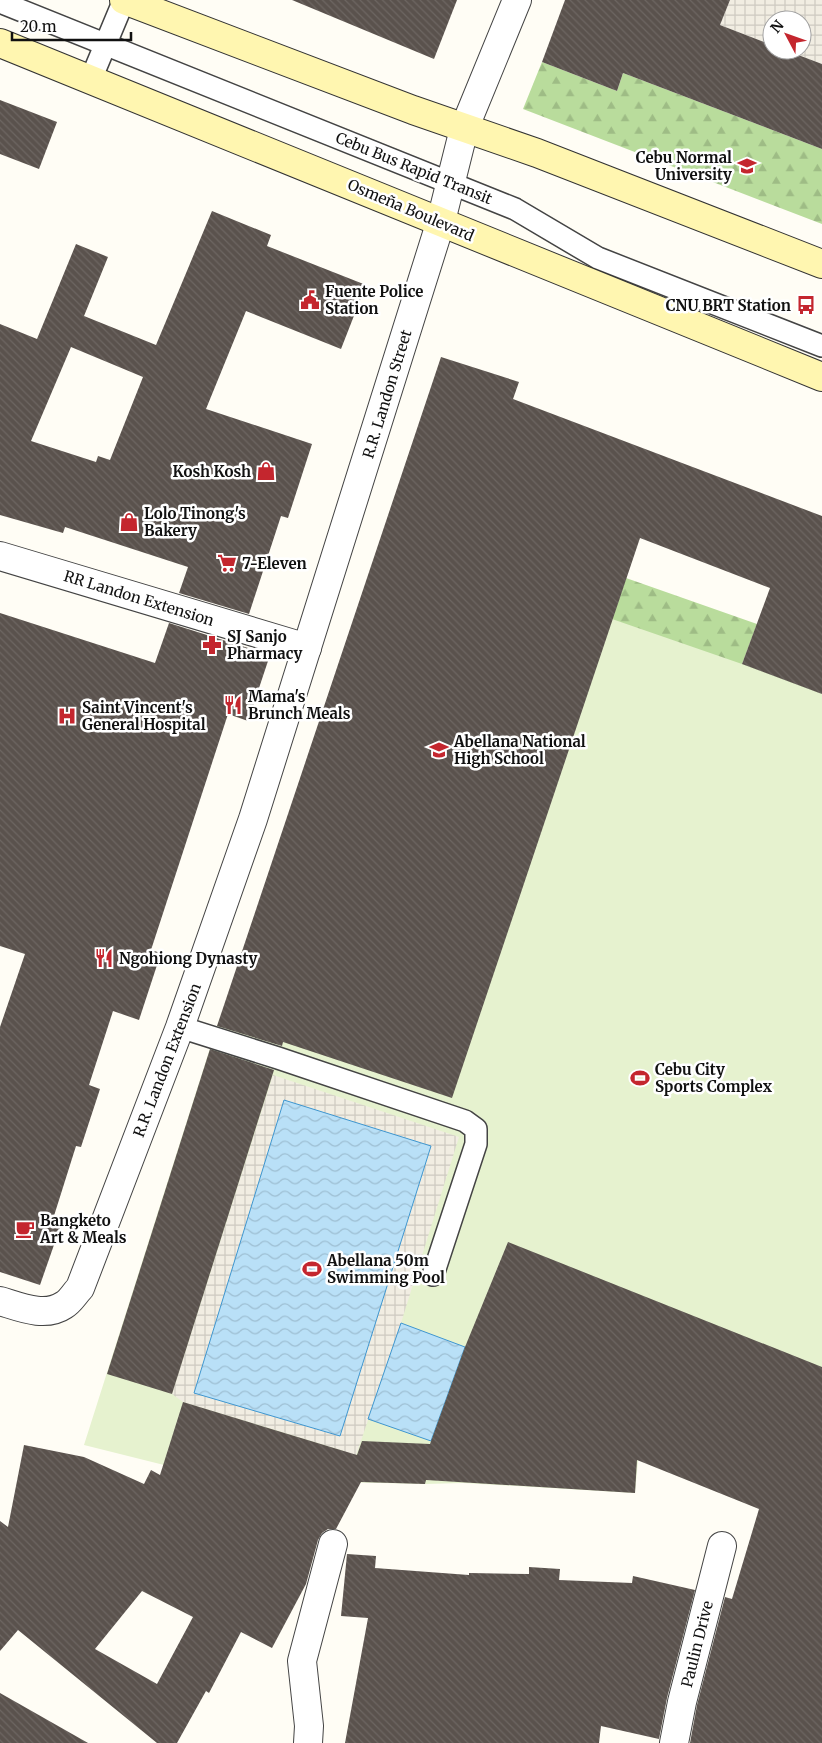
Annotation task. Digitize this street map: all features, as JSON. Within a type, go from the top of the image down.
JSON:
[{"type":"main road","points":[[124,0],[464,128],[537,153],[822,264]]},
{"type":"main road","name":"Osmeña Boulevard","points":[[0,43],[822,377]]},
{"type":"street","name":"R.R. Landon Street","points":[[307,648],[441,222],[464,128],[517,0]]},
{"type":"street","name":"RR Landon Extension","points":[[0,556],[307,648]]},
{"type":"street","name":"R.R. Landon Extension","points":[[0,1301],[22,1308],[48,1312],[65,1305],[80,1288],[180,1027],[252,820],[307,648]]},
{"type":"street","points":[[308,1743],[309,1726],[302,1661],[333,1544]]},
{"type":"street","name":"Paulin Drive","points":[[674,1743],[682,1702],[722,1546]]},
{"type":"lane","points":[[91,79],[124,0]]},
{"type":"lane","name":"Cebu Bus Rapid Transit","points":[[0,2],[515,209],[598,258],[822,346]]},
{"type":"lane","points":[[180,1027],[465,1121],[476,1129],[476,1144],[433,1275]]},
{"type":"green space","points":[[542,62],[617,91],[623,73],[822,149],[822,224],[523,109]]},
{"type":"green space","points":[[626,578],[757,624],[742,664],[822,694],[550,805]]},
{"type":"green space","name":"Cebu City Sports Complex","points":[[612,619],[822,694],[822,1499],[638,1460],[635,1493],[463,1483],[334,1482],[164,1465],[84,1445],[219,1020],[451,1097]]},
{"type":"shaded area","points":[[730,0],[822,0],[822,64],[811,60],[812,10],[762,10],[762,41],[720,25]]},
{"type":"shaded area","name":"Abellana 50m Swimming Pool","points":[[273,1075],[459,1137],[401,1323],[347,1482],[344,1451],[183,1402],[172,1394]]},
{"type":"water","name":"Abellana 50m Swimming Pool","points":[[284,1100],[431,1146],[340,1436],[194,1393]]},
{"type":"water","points":[[401,1323],[465,1347],[431,1441],[368,1419]]},
{"type":"building","points":[[292,0],[457,0],[434,59]]},
{"type":"building","points":[[565,0],[730,0],[720,25],[762,41],[762,60],[811,60],[822,64],[822,149],[623,73],[617,91],[542,62]]},
{"type":"building","points":[[0,100],[57,122],[39,169],[0,154]]},
{"type":"building","points":[[212,211],[271,235],[267,246],[366,285],[341,349],[246,311],[206,409],[312,444],[288,518],[281,516],[249,614],[179,593],[188,567],[65,527],[63,533],[0,515],[0,324],[37,339],[76,244],[108,257],[84,316],[156,345]],"holes":[[[71,347],[143,377],[110,460],[98,456],[96,462],[31,441]]]},
{"type":"building","name":"Abellana National High School","points":[[441,357],[519,382],[513,399],[822,516],[822,694],[742,664],[770,588],[640,538],[452,1098],[283,1042],[282,1046],[217,1026]]},
{"type":"building","points":[[0,613],[155,663],[169,623],[270,655],[248,721],[228,714],[151,950],[161,953],[139,1020],[113,1011],[89,1085],[100,1089],[81,1147],[76,1146],[53,1219],[62,1222],[40,1285],[0,1272],[0,1027],[25,954],[0,946]]},
{"type":"building","points":[[210,1049],[274,1070],[172,1394],[107,1374]]},
{"type":"building","points":[[508,1242],[822,1367],[822,1743],[690,1743],[697,1705],[725,1597],[732,1599],[759,1509],[637,1460],[635,1493],[426,1480],[425,1484],[361,1482],[336,1529],[328,1529],[322,1533],[318,1540],[306,1584],[272,1648],[241,1632],[209,1693],[206,1691],[177,1743],[157,1743],[18,1630],[0,1651],[0,1521],[8,1527],[24,1445],[84,1457],[144,1484],[151,1470],[160,1475],[183,1402],[357,1455],[362,1441],[430,1444],[465,1347]],"holes":[[[142,1591],[193,1617],[157,1684],[95,1649]]]},
{"type":"building","points":[[347,1554],[376,1556],[375,1568],[469,1575],[469,1573],[529,1574],[529,1567],[560,1569],[559,1580],[632,1583],[633,1576],[695,1590],[667,1698],[659,1739],[601,1726],[599,1743],[345,1743],[368,1618],[341,1616]]},
{"type":"building","points":[[0,1693],[88,1743],[0,1743]]},
{"type":"place","name":"Cebu Normal University","points":[[747,166]]},
{"type":"place","name":"Fuente Police Station","points":[[310,300]]},
{"type":"place","name":"CNU BRT Station","points":[[806,305]]},
{"type":"place","name":"Kosh Kosh","points":[[266,471]]},
{"type":"place","name":"Lolo Tinong's Bakery","points":[[129,522]]},
{"type":"place","name":"7-Eleven","points":[[227,563]]},
{"type":"place","name":"SJ Sanjo Pharmacy","points":[[212,645]]},
{"type":"place","name":"Mama's Brunch Meals","points":[[233,705]]},
{"type":"place","name":"Saint Vincent's General Hospital","points":[[67,716]]},
{"type":"place","name":"Abellana National High School","points":[[439,750]]},
{"type":"place","name":"Ngohiong Dynasty","points":[[104,958]]},
{"type":"place","name":"Cebu City Sports Complex","points":[[640,1078]]},
{"type":"place","name":"Bangketo Art & Meals","points":[[25,1229]]},
{"type":"place","name":"Abellana 50m Swimming Pool","points":[[312,1269]]}]
